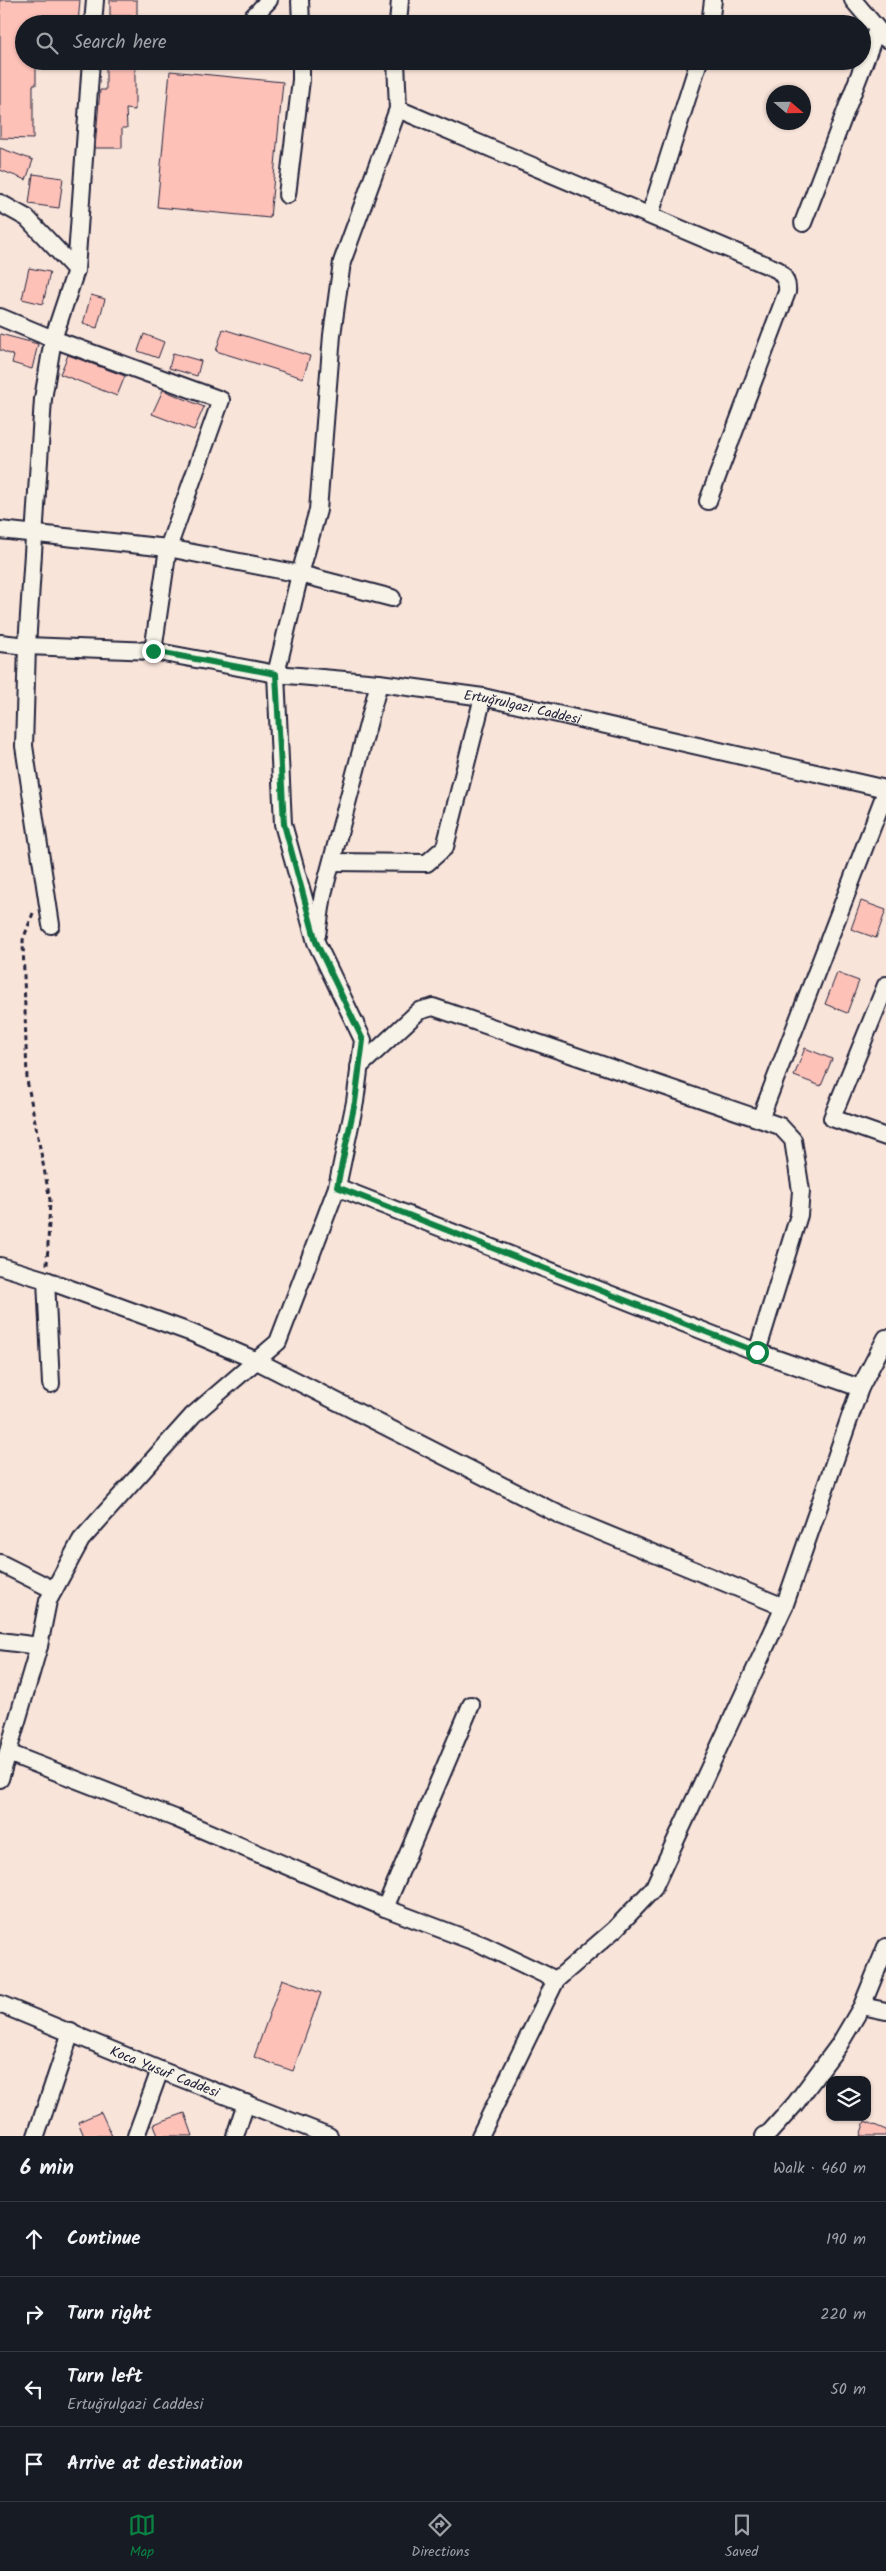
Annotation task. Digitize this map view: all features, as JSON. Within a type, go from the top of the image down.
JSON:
[{"type":"street","points":[[94,15],[95,0]]},
{"type":"street","points":[[255,15],[268,0]]},
{"type":"street","points":[[300,0],[300,15]]},
{"type":"street","points":[[399,15],[400,0]]},
{"type":"street","points":[[711,15],[713,0]]},
{"type":"street","points":[[853,0],[866,15]]},
{"type":"street","points":[[871,21],[882,34],[871,60]]},
{"type":"street","points":[[51,925],[24,746],[27,646],[43,399],[53,339],[76,270],[90,70]]},
{"type":"street","points":[[287,195],[301,70]]},
{"type":"street","points":[[0,1779],[38,1646],[48,1600],[81,1540],[192,1414],[278,1342],[337,1187],[355,1102],[363,1040],[316,942],[284,824],[276,674],[300,574],[318,510],[332,335],[342,262],[398,109],[396,70]]},
{"type":"street","points":[[650,215],[696,70]]},
{"type":"street","points":[[803,223],[867,70]]},
{"type":"street","points":[[398,109],[650,215],[778,270],[783,274],[788,286],[708,501]]},
{"type":"street","points":[[0,203],[27,218],[76,270]]},
{"type":"street","points":[[0,317],[53,339],[221,400],[168,548],[153,651]]},
{"type":"street","points":[[0,530],[168,548],[300,574],[392,598]]},
{"type":"street","name":"Ertuğrulgazi Caddesi","points":[[0,643],[27,646],[153,651],[276,674],[379,683],[483,697],[886,790]]},
{"type":"street","points":[[316,942],[323,894],[379,683]]},
{"type":"street","points":[[332,862],[427,863],[445,847],[483,697]]},
{"type":"street","points":[[760,1119],[886,790]]},
{"type":"street","points":[[886,985],[832,1118],[886,1137]]},
{"type":"street","points":[[359,1067],[419,1011],[433,1007],[780,1126],[794,1140],[801,1191],[799,1215],[757,1352]]},
{"type":"street","points":[[337,1187],[757,1352],[860,1388]]},
{"type":"street","points":[[0,1266],[46,1280],[192,1334],[255,1360],[560,1516],[784,1607]]},
{"type":"street","points":[[46,1280],[51,1384]]},
{"type":"street","points":[[480,2136],[556,1980],[615,1929],[653,1889],[784,1607],[860,1388],[886,1338]]},
{"type":"street","points":[[0,1563],[54,1590]]},
{"type":"street","points":[[0,1641],[38,1646]]},
{"type":"street","points":[[385,1908],[471,1705]]},
{"type":"street","points":[[8,1753],[175,1818],[385,1908],[483,1945],[556,1980]]},
{"type":"street","points":[[764,2136],[770,2132],[795,2104],[839,2045],[862,2006],[886,1947]]},
{"type":"street","name":"Koca Yusuf Caddesi","points":[[0,2004],[160,2070],[329,2136]]},
{"type":"street","points":[[862,2006],[886,2011]]},
{"type":"street","points":[[36,2136],[71,2032]]},
{"type":"street","points":[[136,2136],[160,2070]]},
{"type":"street","points":[[235,2136],[246,2103]]},
{"type":"path","points":[[46,898],[30,919],[23,940],[27,1080],[50,1200],[46,1280]]},
{"type":"building","points":[[0,0],[80,0],[79,15],[15,15],[15,70],[36,70],[36,85],[33,85],[33,139],[0,138]]},
{"type":"building","points":[[110,0],[137,0],[137,15],[110,15]]},
{"type":"building","points":[[106,70],[135,70],[135,110],[126,109],[127,128],[122,128],[122,148],[95,148],[100,90],[106,90]]},
{"type":"building","points":[[170,71],[283,82],[270,218],[157,207]]},
{"type":"building","points":[[0,148],[33,160],[26,180],[0,170]]},
{"type":"building","points":[[33,174],[63,178],[59,208],[29,204]]},
{"type":"building","points":[[29,268],[50,272],[43,304],[22,299]]},
{"type":"building","points":[[91,295],[105,299],[97,328],[83,324]]},
{"type":"building","points":[[223,329],[310,356],[303,378],[216,351]]},
{"type":"building","points":[[0,334],[38,344],[32,369],[12,363],[14,356],[0,350]]},
{"type":"building","points":[[144,334],[164,342],[158,358],[138,351]]},
{"type":"building","points":[[173,353],[201,361],[197,376],[169,368]]},
{"type":"building","points":[[68,355],[125,376],[117,396],[60,374]]},
{"type":"building","points":[[163,390],[204,407],[194,430],[152,414]]},
{"type":"building","points":[[861,901],[886,910],[876,938],[851,929]]},
{"type":"building","points":[[837,973],[859,981],[847,1013],[825,1004]]},
{"type":"building","points":[[805,1048],[832,1059],[821,1086],[794,1076]]},
{"type":"building","points":[[282,1979],[321,1993],[293,2071],[254,2057]]},
{"type":"building","points":[[101,2112],[112,2136],[84,2136],[78,2122]]},
{"type":"building","points":[[185,2113],[193,2136],[158,2136],[154,2124]]},
{"type":"building","points":[[865,2121],[886,2130],[886,2136],[860,2136]]},
{"type":"route","points":[[153,651],[276,674],[284,824],[316,942],[363,1040],[355,1102],[337,1187],[757,1352]]}]
